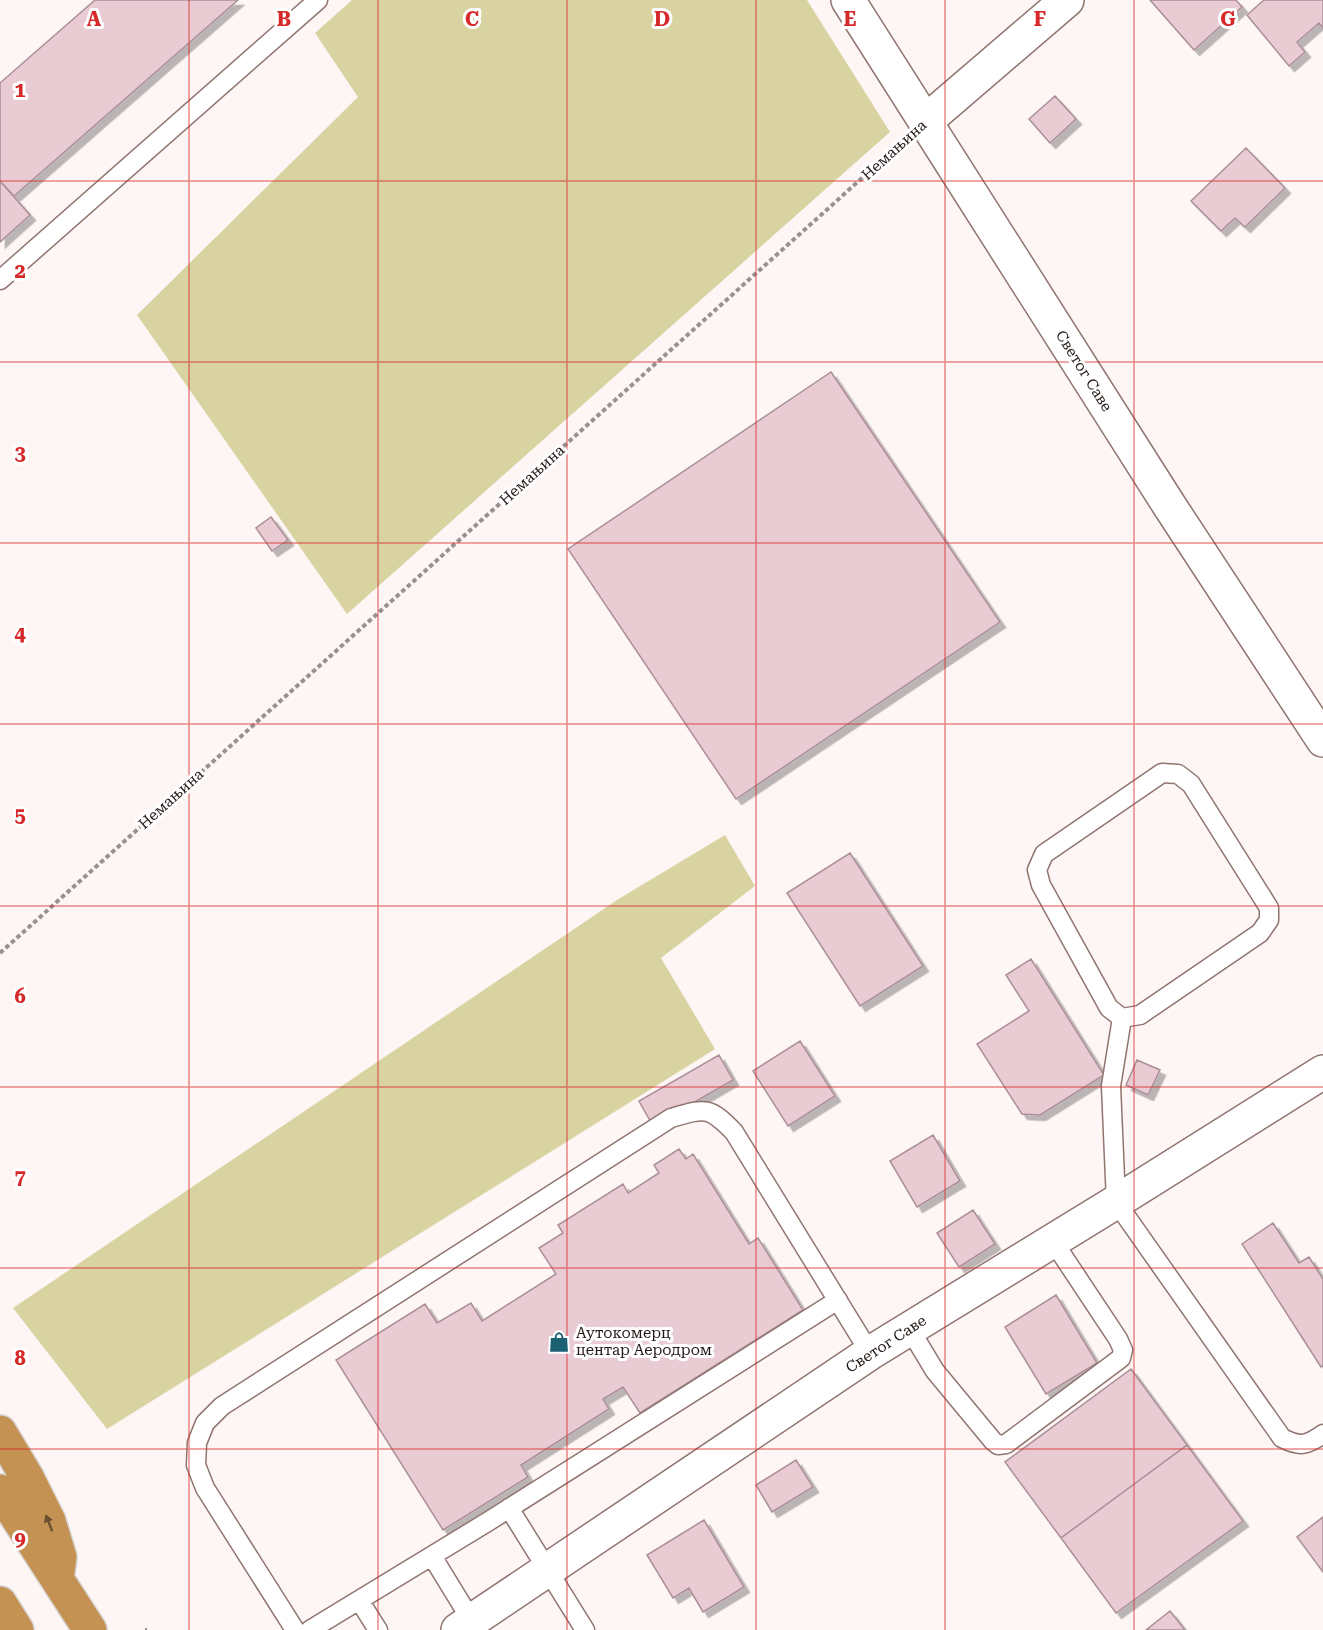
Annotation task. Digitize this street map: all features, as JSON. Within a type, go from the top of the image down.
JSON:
[{"type":"highway","points":[[0,1432],[27,1477],[49,1521],[60,1557],[57,1579]]},
{"type":"highway","points":[[0,1491],[90,1630]]},
{"type":"highway","points":[[0,1603],[17,1630]]},
{"type":"street","name":"Светог Саве","points":[[848,0],[1175,515],[1323,740]]},
{"type":"street","name":"Немањина","points":[[926,121],[1067,0]]},
{"type":"street","name":"Светог Саве","points":[[468,1627],[547,1569],[870,1353],[1116,1203],[1323,1072]]},
{"type":"lane","points":[[0,280],[318,0]]},
{"type":"lane","points":[[1162,774],[1178,774],[1191,784],[1269,908],[1269,921],[1260,933],[1140,1015],[1122,1018],[1109,1008],[1041,885],[1037,870],[1044,854],[1093,820],[1162,774]]},
{"type":"lane","points":[[1122,1018],[1111,1086],[1116,1203],[1282,1438],[1296,1445],[1312,1442],[1323,1434]]},
{"type":"lane","points":[[296,1630],[205,1488],[196,1465],[197,1443],[205,1423],[222,1406],[671,1118],[693,1111],[710,1111],[721,1118],[734,1132],[870,1353]]},
{"type":"lane","points":[[909,1328],[935,1371],[993,1442],[999,1445],[1005,1444],[1121,1358],[1123,1350],[1053,1241]]},
{"type":"lane","points":[[310,1630],[509,1508],[838,1300]]},
{"type":"lane","points":[[509,1508],[585,1630]]},
{"type":"lane","points":[[432,1556],[468,1627]]},
{"type":"lane","points":[[359,1600],[378,1630]]},
{"type":"path","name":"Немањина","points":[[0,953],[926,121]]},
{"type":"shaded area","points":[[352,0],[807,0],[890,132],[347,614],[137,315],[358,97],[315,33]]},
{"type":"shaded area","points":[[725,835],[755,886],[661,958],[715,1049],[107,1429],[13,1308],[617,900]]},
{"type":"building","points":[[95,0],[238,0],[14,196],[0,181],[0,83]]},
{"type":"building","points":[[1150,0],[1236,0],[1242,7],[1194,50]]},
{"type":"building","points":[[1264,0],[1323,0],[1323,28],[1319,23],[1297,42],[1305,52],[1289,66],[1247,15]]},
{"type":"building","points":[[1055,96],[1076,119],[1050,143],[1029,119]]},
{"type":"building","points":[[1246,148],[1285,188],[1245,227],[1235,218],[1221,231],[1191,201]]},
{"type":"building","points":[[0,181],[30,215],[0,242]]},
{"type":"building","points":[[831,372],[1000,622],[736,799],[568,549]]},
{"type":"building","points":[[271,517],[288,540],[272,551],[256,528]]},
{"type":"building","points":[[850,853],[923,966],[860,1006],[787,893]]},
{"type":"building","points":[[1031,959],[1104,1075],[1040,1115],[1022,1114],[977,1044],[1029,1011],[1006,975]]},
{"type":"building","points":[[800,1041],[835,1096],[788,1126],[753,1071]]},
{"type":"building","points":[[719,1055],[733,1080],[653,1126],[639,1101]]},
{"type":"building","points":[[1137,1060],[1160,1070],[1148,1095],[1126,1085]]},
{"type":"building","points":[[933,1135],[960,1181],[917,1207],[890,1161]]},
{"type":"building","name":"Аутокомерц центар Аеродром","points":[[679,1149],[686,1159],[693,1154],[749,1244],[758,1238],[803,1310],[640,1413],[623,1387],[603,1399],[609,1409],[521,1465],[528,1477],[443,1530],[336,1360],[425,1304],[437,1323],[471,1303],[482,1321],[556,1274],[539,1248],[563,1233],[558,1225],[623,1184],[628,1193],[659,1173],[654,1165]]},
{"type":"building","points":[[973,1210],[995,1244],[959,1267],[937,1233]]},
{"type":"building","points":[[1273,1223],[1299,1263],[1309,1257],[1323,1279],[1323,1366],[1321,1367],[1242,1244]]},
{"type":"building","points":[[1056,1295],[1097,1363],[1046,1394],[1005,1327]]},
{"type":"building","points":[[1131,1369],[1187,1445],[1061,1538],[1005,1462]]},
{"type":"building","points":[[1187,1445],[1243,1521],[1116,1613],[1061,1538]]},
{"type":"building","points":[[796,1460],[813,1487],[772,1512],[756,1485]]},
{"type":"building","points":[[1323,1517],[1323,1572],[1297,1537]]},
{"type":"building","points":[[704,1520],[744,1587],[703,1612],[689,1588],[673,1598],[647,1555]]},
{"type":"building","points":[[1170,1611],[1185,1630],[1146,1630]]},
{"type":"place","name":"Аутокомерц центар Аеродром","points":[[559,1342]]}]
